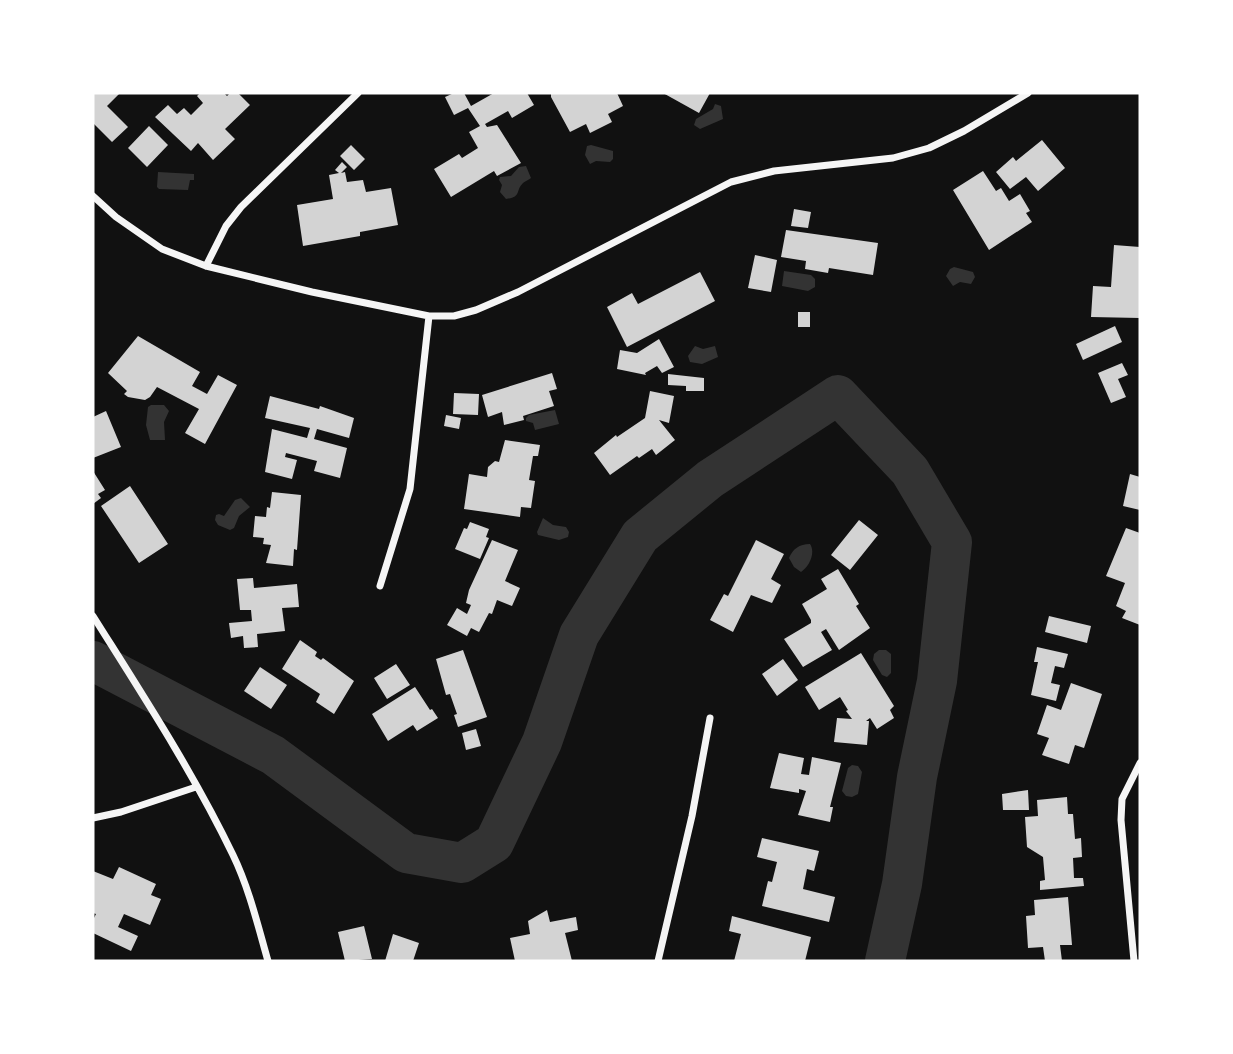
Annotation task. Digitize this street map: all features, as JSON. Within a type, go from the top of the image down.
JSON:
[{"type":"street","points":[[206,266],[226,226],[241,207],[358,93]]},
{"type":"street","points":[[93,196],[116,217],[162,249],[206,266],[312,292],[429,316],[454,316],[476,310],[507,296],[731,182],[774,171],[893,158],[929,148],[964,131],[1028,93]]},
{"type":"street","points":[[380,586],[410,489],[429,316]]},
{"type":"street","points":[[93,616],[150,706],[234,857],[268,961]]},
{"type":"street","points":[[658,961],[689,829],[710,718]]},
{"type":"street","points":[[1134,961],[1121,820],[1122,799],[1140,763]]},
{"type":"street","points":[[93,818],[121,812],[196,787]]},
{"type":"shaded area","points":[[715,104],[721,106],[723,119],[700,129],[694,125],[696,119],[713,109]]},
{"type":"shaded area","points":[[587,146],[613,151],[613,159],[610,162],[596,161],[590,164],[585,155]]},
{"type":"shaded area","points":[[526,166],[531,178],[523,183],[516,195],[506,199],[500,192],[500,177],[511,176],[519,167]]},
{"type":"shaded area","points":[[158,172],[194,174],[194,180],[190,180],[188,190],[159,189]]},
{"type":"shaded area","points":[[954,267],[973,272],[975,277],[971,284],[960,282],[953,286],[946,276]]},
{"type":"shaded area","points":[[784,271],[811,275],[815,279],[815,287],[808,291],[782,286]]},
{"type":"shaded area","points":[[695,346],[703,349],[715,346],[718,357],[702,364],[690,362],[688,356]]},
{"type":"shaded area","points":[[164,405],[169,411],[164,422],[165,440],[150,440],[146,425],[148,407]]},
{"type":"shaded area","points":[[555,410],[559,424],[535,430],[533,423],[526,421],[529,415]]},
{"type":"shaded area","points":[[241,498],[250,507],[239,516],[234,528],[230,530],[218,525],[216,515],[224,516],[235,500]]},
{"type":"shaded area","points":[[543,518],[553,525],[566,527],[568,537],[559,540],[538,535]]},
{"type":"shaded area","points":[[810,544],[811,560],[801,572],[789,558],[797,548]]},
{"type":"shaded area","points":[[879,650],[886,650],[891,654],[891,673],[887,677],[882,675],[873,660],[874,654]]},
{"type":"shaded area","points":[[852,765],[858,766],[862,772],[858,794],[852,797],[846,796],[842,791],[848,768]]},
{"type":"building","points":[[93,93],[120,93],[107,106],[128,127],[112,142],[93,123]]},
{"type":"building","points":[[200,93],[224,93],[227,96],[230,93],[238,93],[250,105],[225,129],[235,139],[213,160],[198,143],[191,151],[155,117],[168,105],[177,114],[184,108],[191,115],[203,103],[197,96]]},
{"type":"building","points":[[464,93],[471,106],[494,93],[527,93],[534,105],[512,118],[508,111],[485,124],[487,127],[497,125],[521,163],[497,176],[494,171],[451,197],[434,169],[459,154],[462,158],[478,148],[469,132],[480,126],[468,108],[454,115],[445,97]]},
{"type":"building","points":[[551,93],[617,93],[623,106],[608,114],[612,122],[590,133],[586,124],[570,132]]},
{"type":"building","points":[[663,93],[710,93],[699,113]]},
{"type":"building","points":[[149,126],[168,145],[147,167],[128,148]]},
{"type":"building","points":[[1042,140],[1065,168],[1038,191],[1026,177],[1010,189],[996,172],[1013,157],[1016,161]]},
{"type":"building","points":[[351,145],[365,159],[354,170],[340,156]]},
{"type":"building","points":[[342,162],[347,167],[341,173],[345,172],[347,182],[363,180],[366,192],[391,188],[398,225],[360,232],[360,236],[303,246],[297,205],[333,199],[329,175],[339,173],[335,170]]},
{"type":"building","points":[[983,171],[996,191],[1001,188],[1009,201],[1020,194],[1030,211],[1026,213],[1032,222],[989,250],[953,190]]},
{"type":"building","points":[[794,209],[811,212],[808,228],[791,226]]},
{"type":"building","points":[[786,230],[878,243],[873,275],[829,268],[828,273],[805,269],[806,261],[781,257]]},
{"type":"building","points":[[1114,245],[1140,247],[1140,318],[1091,317],[1093,286],[1111,287]]},
{"type":"building","points":[[755,255],[777,260],[771,292],[748,288]]},
{"type":"building","points":[[700,272],[715,301],[627,347],[607,307],[632,293],[638,304]]},
{"type":"building","points":[[798,312],[810,312],[810,327],[798,327]]},
{"type":"building","points":[[1115,326],[1122,342],[1083,360],[1076,344]]},
{"type":"building","points":[[138,336],[200,372],[192,386],[207,394],[218,375],[237,385],[205,444],[185,433],[199,409],[157,387],[145,400],[128,397],[124,394],[127,391],[108,373]]},
{"type":"building","points":[[659,339],[674,367],[662,373],[657,366],[645,373],[646,375],[617,369],[620,350],[637,353]]},
{"type":"building","points":[[1122,363],[1128,375],[1118,379],[1126,397],[1111,403],[1098,373]]},
{"type":"building","points":[[552,373],[557,389],[549,391],[554,406],[523,416],[524,420],[504,425],[502,412],[488,417],[482,395]]},
{"type":"building","points":[[668,374],[704,378],[704,391],[686,391],[686,386],[668,385]]},
{"type":"building","points":[[650,391],[674,396],[669,423],[659,420],[675,440],[656,455],[652,449],[610,475],[594,453],[616,435],[617,437],[645,418]]},
{"type":"building","points":[[454,393],[479,394],[478,415],[453,414]]},
{"type":"building","points":[[270,396],[319,409],[320,406],[354,418],[349,438],[317,429],[314,439],[347,448],[340,478],[314,471],[317,461],[286,453],[285,457],[297,460],[292,479],[265,472],[272,429],[307,438],[310,428],[265,418]]},
{"type":"building","points":[[106,411],[121,447],[93,458],[93,417]]},
{"type":"building","points":[[446,415],[461,418],[459,429],[444,426]]},
{"type":"building","points":[[505,440],[540,445],[538,456],[533,456],[529,480],[535,481],[531,508],[521,507],[520,517],[464,509],[469,474],[487,477],[488,467],[495,461],[499,462]]},
{"type":"building","points":[[93,471],[105,490],[98,494],[101,498],[93,504]]},
{"type":"building","points":[[1130,474],[1140,477],[1140,510],[1123,506]]},
{"type":"building","points":[[130,486],[168,544],[139,563],[101,506]]},
{"type":"building","points":[[272,492],[301,495],[297,550],[294,549],[293,566],[266,563],[271,545],[263,544],[264,538],[253,537],[255,516],[266,517]]},
{"type":"building","points":[[859,520],[878,535],[850,570],[831,555]]},
{"type":"building","points":[[470,522],[489,529],[486,537],[489,538],[480,559],[455,549],[464,528],[467,529]]},
{"type":"building","points":[[1126,528],[1140,533],[1140,625],[1122,618],[1126,611],[1116,606],[1125,583],[1106,576]]},
{"type":"building","points":[[492,540],[518,550],[505,581],[520,588],[512,606],[497,600],[492,614],[489,613],[479,632],[471,628],[467,636],[447,625],[457,608],[467,614],[471,605],[466,603],[469,590]]},
{"type":"building","points":[[756,540],[784,554],[771,579],[781,585],[772,603],[751,595],[733,632],[710,620],[724,594],[728,596]]},
{"type":"building","points":[[838,569],[870,628],[839,650],[826,629],[821,632],[832,650],[803,667],[784,639],[811,623],[802,604],[827,589],[821,579]]},
{"type":"building","points":[[253,578],[254,588],[297,584],[299,607],[282,608],[285,631],[257,634],[258,647],[244,648],[243,636],[231,638],[229,623],[252,621],[251,610],[240,610],[237,579]]},
{"type":"building","points":[[1049,616],[1091,626],[1087,643],[1045,632]]},
{"type":"building","points":[[300,640],[317,652],[315,656],[321,660],[323,658],[354,681],[334,714],[316,702],[320,694],[282,669]]},
{"type":"building","points":[[1037,647],[1068,654],[1064,668],[1055,666],[1051,683],[1060,685],[1056,701],[1031,695],[1038,662],[1034,662]]},
{"type":"building","points":[[463,650],[487,717],[458,727],[454,715],[457,714],[450,694],[446,695],[436,659]]},
{"type":"building","points":[[861,653],[894,706],[890,710],[894,718],[877,729],[870,718],[866,721],[869,721],[867,745],[834,742],[837,718],[852,719],[846,711],[848,710],[840,697],[819,710],[805,687]]},
{"type":"building","points":[[783,659],[798,680],[777,696],[762,674]]},
{"type":"building","points":[[396,664],[410,685],[387,699],[374,678]]},
{"type":"building","points":[[260,667],[287,685],[271,709],[244,691]]},
{"type":"building","points":[[1071,683],[1102,694],[1084,748],[1075,745],[1069,764],[1042,755],[1049,738],[1037,734],[1047,705],[1061,710]]},
{"type":"building","points":[[415,687],[438,718],[417,731],[413,725],[388,741],[372,714]]},
{"type":"building","points":[[476,729],[481,746],[466,750],[462,733]]},
{"type":"building","points":[[779,753],[804,758],[801,774],[809,775],[812,757],[841,763],[830,807],[833,807],[830,822],[798,815],[806,791],[799,789],[799,793],[770,788]]},
{"type":"building","points":[[1028,790],[1029,810],[1003,810],[1002,794]]},
{"type":"building","points":[[1067,797],[1068,814],[1073,814],[1075,839],[1081,838],[1082,857],[1073,858],[1074,878],[1083,878],[1084,886],[1040,890],[1040,881],[1045,880],[1043,857],[1027,847],[1025,817],[1038,816],[1037,800]]},
{"type":"building","points":[[762,838],[819,851],[814,871],[807,869],[803,889],[835,897],[829,922],[762,906],[768,881],[772,882],[777,862],[757,857]]},
{"type":"building","points":[[119,867],[156,884],[151,895],[161,899],[150,925],[124,914],[118,927],[138,936],[131,951],[93,933],[96,914],[93,913],[93,871],[113,879]]},
{"type":"building","points":[[1068,897],[1072,945],[1060,945],[1062,961],[1045,961],[1043,947],[1028,948],[1026,916],[1035,915],[1034,900]]},
{"type":"building","points":[[547,910],[550,922],[576,917],[578,930],[565,933],[572,961],[515,961],[510,938],[530,934],[528,921]]},
{"type":"building","points":[[732,916],[811,937],[805,961],[734,961],[741,934],[729,931]]},
{"type":"building","points":[[364,926],[372,959],[345,961],[338,932]]},
{"type":"building","points":[[393,934],[419,943],[413,961],[385,961]]},
{"type":"waterway","points":[[93,661],[273,755],[406,853],[462,863],[494,843],[542,742],[579,635],[640,536],[710,479],[838,395],[910,471],[952,542],[937,681],[917,777],[902,884],[885,961]]}]
